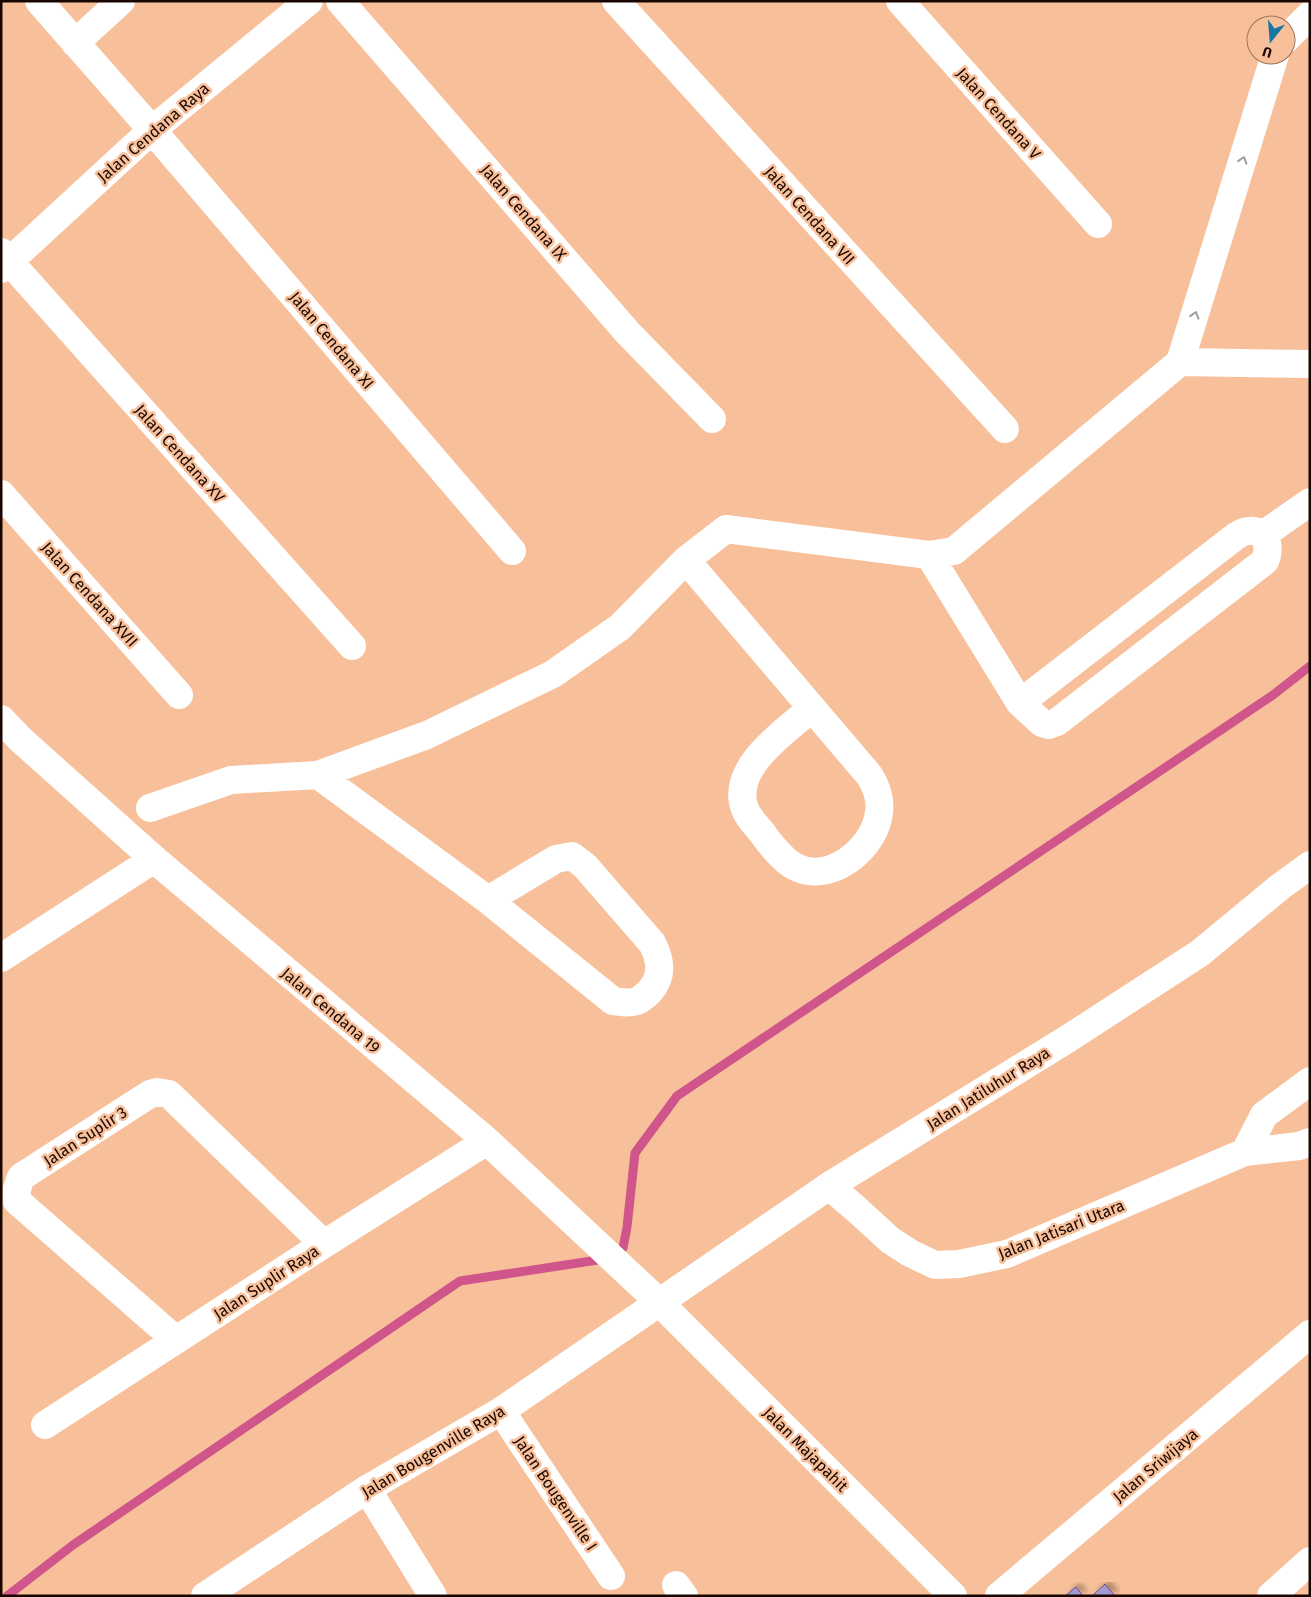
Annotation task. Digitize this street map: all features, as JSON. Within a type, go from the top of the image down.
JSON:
[{"type":"street","name":"Jalan Cendana XI","points":[[39,1],[152,130],[512,551]]},
{"type":"street","points":[[75,42],[121,1]]},
{"type":"street","name":"Jalan Cendana Raya","points":[[4,260],[152,130],[309,1]]},
{"type":"street","name":"Jalan Cendana IX","points":[[340,1],[628,332],[712,420]]},
{"type":"street","name":"Jalan Cendana VII","points":[[616,1],[1005,429]]},
{"type":"street","name":"Jalan Cendana V","points":[[900,1],[1098,224]]},
{"type":"street","points":[[1296,30],[1310,15]]},
{"type":"street","points":[[150,808],[231,780],[318,775],[428,735],[553,674],[620,627],[686,560],[726,529],[929,555],[954,551],[1180,362],[1271,65]]},
{"type":"street","name":"Jalan Cendana XV","points":[[4,260],[352,646]]},
{"type":"street","points":[[1180,362],[1310,364]]},
{"type":"street","name":"Jalan Cendana XVII","points":[[1,494],[180,695]]},
{"type":"street","points":[[1020,703],[1236,536],[1247,530],[1264,534],[1310,502]]},
{"type":"street","points":[[929,555],[1020,703],[1042,723],[1049,725],[1057,722],[1265,561],[1268,548],[1264,534]]},
{"type":"street","points":[[686,560],[812,708],[869,775],[876,785],[879,817],[873,833],[863,848],[843,863],[826,871],[806,870],[793,866],[768,840],[745,810],[743,798],[744,782],[758,756],[812,708]]},
{"type":"street","name":"Jalan Cendana 19","points":[[1,719],[27,745],[154,859],[487,1141],[659,1302]]},
{"type":"street","points":[[318,775],[488,900],[614,1001],[628,1003],[640,1000],[656,983],[660,966],[658,954],[652,943],[585,866],[572,856],[556,859],[488,900]]},
{"type":"street","points":[[1,958],[154,859]]},
{"type":"street","name":"Jalan Jatiluhur Raya","points":[[659,1302],[829,1186],[1069,1038],[1200,953],[1281,886],[1310,865]]},
{"type":"street","points":[[1245,1152],[1264,1115],[1310,1081]]},
{"type":"street","name":"Jalan Suplir 3","points":[[176,1340],[18,1201],[16,1189],[21,1177],[150,1094],[157,1092],[169,1094],[324,1244]]},
{"type":"street","name":"Jalan Suplir Raya","points":[[45,1425],[487,1141]]},
{"type":"street","name":"Jalan Jatisari Utara","points":[[829,1186],[890,1240],[910,1253],[934,1265],[959,1264],[1007,1254],[1245,1152],[1299,1146],[1310,1142]]},
{"type":"street","name":"Jalan Bougenville Raya","points":[[219,1591],[367,1489],[501,1411],[659,1302]]},
{"type":"street","name":"Jalan Majapahit","points":[[659,1302],[953,1596]]},
{"type":"street","name":"Jalan Sriwijaya","points":[[999,1596],[1310,1334]]},
{"type":"street","name":"Jalan Bougenville I","points":[[501,1411],[611,1576]]},
{"type":"street","points":[[367,1489],[433,1596]]},
{"type":"street","points":[[1270,1596],[1310,1561]]},
{"type":"building","points":[[1105,1584],[1115,1596],[1092,1596]]},
{"type":"building","points":[[1076,1587],[1083,1596],[1065,1596]]},
{"type":"waterway","points":[[7,1596],[73,1545],[460,1281],[611,1258],[623,1248],[635,1153],[677,1096],[1273,695],[1310,666]]}]
